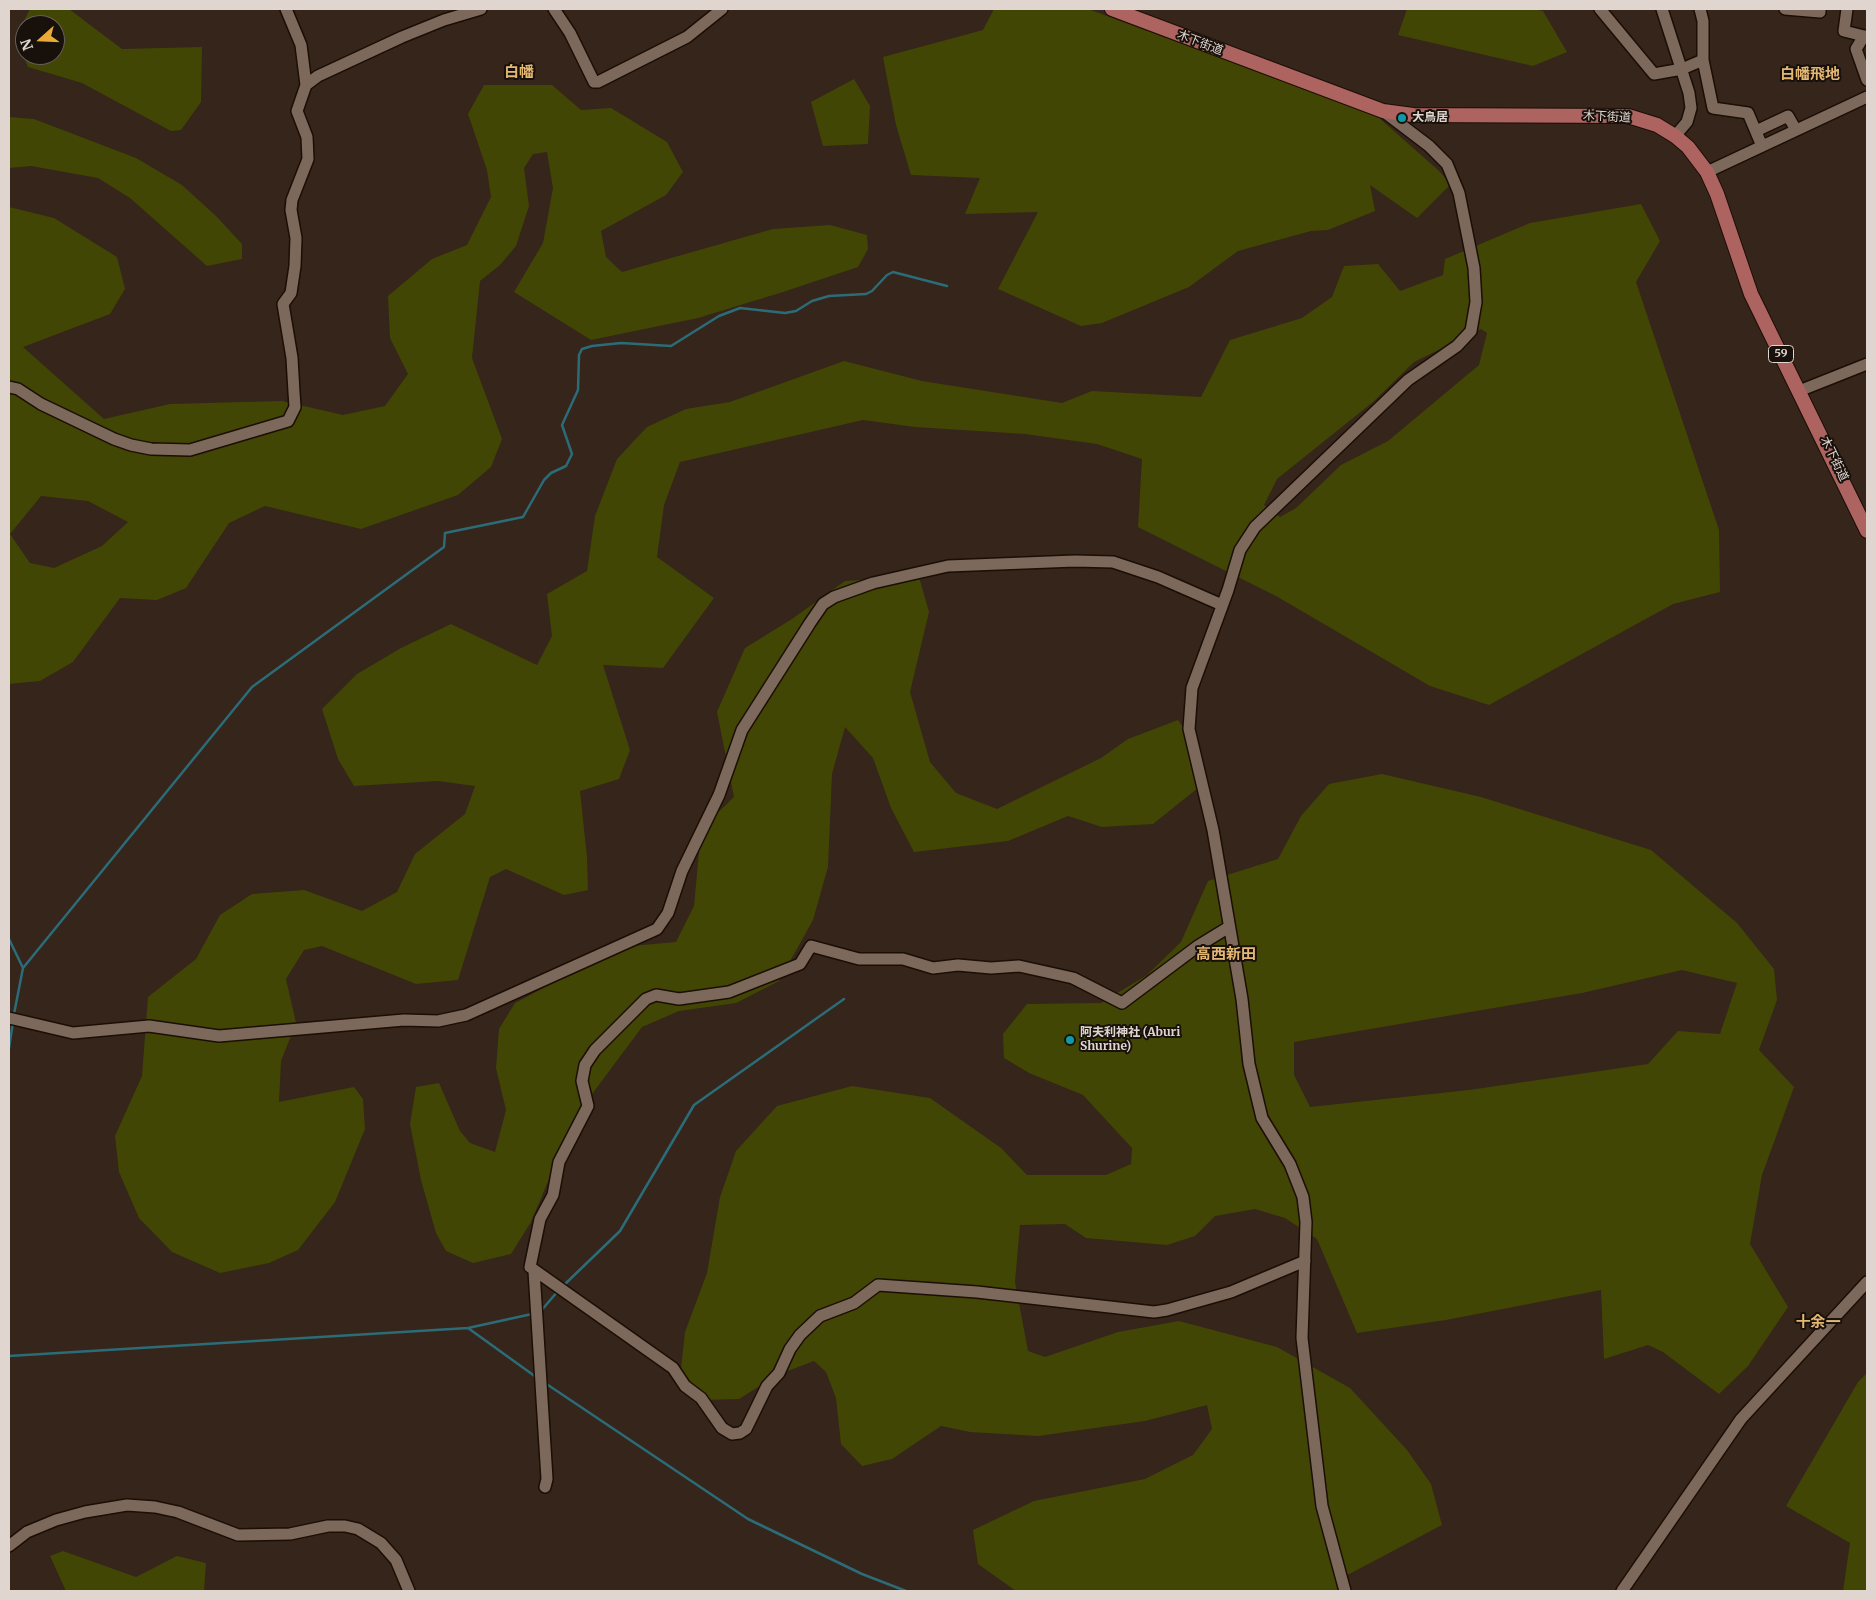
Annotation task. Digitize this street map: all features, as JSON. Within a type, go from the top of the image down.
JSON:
[{"type":"main road","name":"木下街道","points":[[1112,9],[1383,111],[1413,116],[1628,116],[1651,123],[1675,136],[1688,147],[1707,172],[1717,194],[1751,294],[1867,531]]},
{"type":"street","points":[[9,387],[18,389],[41,404],[114,438],[131,445],[151,449],[190,450],[288,421],[295,407],[292,358],[283,304],[290,293],[295,266],[296,238],[292,200],[308,159],[307,137],[297,111],[306,84],[301,45],[286,9]]},
{"type":"street","points":[[306,84],[318,76],[402,37],[444,20],[481,9]]},
{"type":"street","points":[[554,9],[570,33],[594,82],[598,82],[687,37],[722,9]]},
{"type":"street","points":[[1600,9],[1654,74],[1682,69],[1703,60]]},
{"type":"street","points":[[1662,9],[1682,69],[1691,108],[1687,122],[1675,136]]},
{"type":"street","points":[[1700,9],[1703,60],[1713,108],[1748,113],[1762,146]]},
{"type":"street","points":[[1785,9],[1820,12],[1820,9]]},
{"type":"street","points":[[1848,9],[1844,31],[1866,36],[1856,49],[1867,80]]},
{"type":"street","points":[[1707,172],[1867,97]]},
{"type":"street","points":[[1345,1591],[1322,1506],[1302,1338],[1306,1222],[1303,1197],[1290,1164],[1262,1118],[1249,1064],[1242,999],[1213,830],[1189,729],[1192,688],[1240,550],[1255,527],[1408,380],[1457,346],[1471,331],[1476,302],[1474,268],[1459,192],[1446,164],[1429,146],[1383,111]]},
{"type":"street","points":[[1756,131],[1788,116],[1796,130]]},
{"type":"street","points":[[1800,391],[1867,364]]},
{"type":"street","points":[[9,1018],[73,1033],[149,1026],[219,1036],[404,1020],[438,1021],[466,1015],[658,929],[668,913],[682,871],[719,795],[742,730],[815,617],[824,604],[834,597],[874,582],[948,566],[1075,561],[1113,562],[1158,577],[1222,605]]},
{"type":"street","points":[[1229,927],[1198,946],[1122,1003],[1073,978],[1019,966],[991,968],[958,965],[933,968],[903,959],[859,959],[811,946],[800,964],[729,992],[678,999],[656,995],[646,999],[595,1050],[585,1065],[582,1081],[588,1106],[559,1162],[552,1195],[540,1219],[530,1267],[674,1368],[685,1386],[701,1398],[722,1428],[732,1434],[740,1433],[746,1428],[767,1386],[779,1372],[800,1334],[820,1316],[854,1303],[878,1285],[977,1292],[1154,1312],[1168,1310],[1231,1292],[1305,1261]]},
{"type":"street","points":[[534,1271],[547,1480],[545,1487]]},
{"type":"street","points":[[1622,1591],[1741,1419],[1867,1282]]},
{"type":"street","points":[[9,1546],[26,1532],[50,1523],[85,1512],[127,1505],[166,1509],[238,1535],[290,1534],[328,1526],[345,1526],[366,1532],[380,1543],[396,1560],[409,1591]]},
{"type":"shaded area","points":[[30,9],[69,9],[122,49],[202,47],[201,102],[181,130],[171,131],[82,83],[28,67],[27,65],[65,65],[65,15],[27,15]]},
{"type":"shaded area","points":[[994,9],[1088,9],[1378,117],[1438,170],[1451,184],[1417,218],[1370,185],[1375,211],[1328,230],[1311,231],[1238,251],[1189,287],[1102,323],[1081,326],[998,289],[1038,212],[965,214],[980,178],[911,175],[896,125],[883,57],[983,30]]},
{"type":"shaded area","points":[[1407,9],[1533,9],[1543,11],[1567,52],[1533,66],[1398,35]]},
{"type":"shaded area","points":[[854,79],[870,106],[868,144],[823,146],[811,102]]},
{"type":"shaded area","points":[[484,85],[552,85],[581,110],[611,108],[667,142],[683,172],[666,195],[601,231],[606,257],[622,272],[773,229],[830,225],[867,235],[868,249],[858,267],[783,292],[698,318],[591,340],[514,292],[543,243],[553,188],[547,152],[533,154],[524,168],[529,206],[516,246],[500,265],[480,281],[472,358],[502,439],[491,467],[458,495],[361,529],[265,506],[229,523],[186,588],[157,600],[120,598],[73,662],[40,681],[9,684],[9,207],[54,218],[117,257],[125,289],[110,314],[23,347],[104,419],[170,404],[282,401],[343,415],[385,406],[408,374],[390,338],[388,296],[432,259],[467,245],[491,197],[487,170],[468,114]],"holes":[[[41,496],[88,501],[128,522],[102,546],[54,568],[30,563],[10,534]]]},
{"type":"shaded area","points":[[9,117],[34,119],[136,158],[182,185],[217,217],[242,244],[242,259],[207,266],[130,198],[98,178],[31,166],[9,168]]},
{"type":"shaded area","points":[[1641,204],[1660,241],[1636,282],[1719,530],[1720,592],[1673,604],[1489,705],[1430,686],[1276,596],[1138,527],[1142,459],[1097,444],[1025,434],[915,427],[863,420],[680,462],[664,505],[657,557],[714,598],[663,668],[603,665],[630,750],[619,779],[580,791],[587,857],[588,890],[564,895],[506,869],[490,877],[458,980],[416,984],[322,946],[304,950],[286,979],[296,1023],[281,1061],[279,1102],[354,1087],[363,1099],[365,1129],[335,1202],[298,1250],[269,1263],[220,1273],[172,1252],[139,1218],[119,1172],[115,1136],[142,1076],[148,997],[196,959],[220,915],[252,894],[304,890],[362,911],[397,892],[415,854],[465,814],[475,786],[438,781],[354,786],[338,759],[322,709],[357,674],[401,648],[451,624],[537,665],[552,636],[547,594],[587,571],[595,516],[617,459],[647,427],[686,409],[730,402],[844,361],[922,381],[1062,403],[1092,391],[1201,397],[1230,340],[1302,318],[1332,297],[1344,266],[1378,264],[1400,291],[1443,275],[1445,259],[1530,223]],"holes":[[[1481,329],[1487,333],[1479,365],[1388,441],[1341,465],[1296,508],[1280,517],[1264,505],[1277,479],[1373,402],[1414,362]]]},
{"type":"shaded area","points":[[919,577],[929,612],[910,692],[930,762],[956,793],[997,809],[1101,758],[1128,739],[1178,720],[1201,752],[1208,780],[1153,824],[1102,827],[1068,816],[1008,841],[914,852],[891,808],[873,758],[845,727],[832,774],[828,867],[813,920],[779,981],[736,1003],[679,1011],[642,1027],[575,1117],[531,1222],[511,1254],[473,1263],[446,1251],[436,1233],[421,1180],[410,1124],[416,1087],[439,1083],[460,1131],[470,1143],[495,1152],[506,1110],[496,1068],[499,1029],[515,1003],[621,947],[676,942],[694,906],[700,841],[709,821],[734,797],[717,712],[745,648],[792,619],[845,581]]},
{"type":"shaded area","points":[[1382,774],[1481,797],[1651,850],[1737,923],[1774,969],[1777,1000],[1759,1050],[1794,1087],[1762,1175],[1750,1244],[1788,1307],[1748,1366],[1719,1394],[1663,1352],[1648,1345],[1604,1359],[1601,1290],[1446,1320],[1357,1333],[1317,1239],[1285,1218],[1255,1209],[1215,1216],[1195,1236],[1167,1245],[1086,1238],[1065,1224],[1020,1225],[1015,1282],[1028,1351],[1045,1357],[1118,1332],[1179,1321],[1277,1347],[1350,1388],[1407,1450],[1431,1484],[1442,1525],[1338,1580],[1340,1591],[1016,1591],[978,1564],[973,1530],[1034,1501],[1145,1479],[1193,1455],[1212,1429],[1207,1405],[1145,1421],[1038,1436],[970,1432],[941,1426],[892,1459],[862,1466],[841,1444],[836,1398],[826,1372],[814,1361],[777,1375],[739,1399],[701,1400],[681,1369],[685,1332],[707,1273],[720,1197],[736,1151],[777,1106],[852,1086],[930,1098],[1001,1148],[1027,1175],[1106,1175],[1131,1164],[1132,1148],[1083,1095],[1029,1073],[1004,1058],[1003,1034],[1027,1004],[1101,1003],[1147,975],[1181,942],[1208,881],[1278,859],[1301,816],[1329,784]],"holes":[[[1682,970],[1737,983],[1720,1034],[1678,1031],[1648,1064],[1469,1090],[1310,1107],[1294,1075],[1294,1042],[1582,993]]]},
{"type":"shaded area","points":[[1867,1373],[1867,1591],[1843,1591],[1850,1543],[1786,1506],[1858,1382]]},
{"type":"shaded area","points":[[63,1551],[136,1577],[177,1556],[206,1563],[204,1591],[66,1591],[50,1556]]},
{"type":"waterway","points":[[14,1014],[23,968],[252,687],[444,547],[445,533],[523,517],[544,480],[551,473],[566,466],[572,454],[562,425],[578,390],[579,355],[582,349],[621,343],[671,346],[719,316],[740,308],[785,313],[796,311],[812,301],[829,296],[866,294],[893,272],[947,286]]},
{"type":"waterway","points":[[9,939],[23,968]]},
{"type":"waterway","points":[[563,1286],[620,1231],[694,1105],[844,999]]},
{"type":"waterway","points":[[9,1048],[13,1022]]},
{"type":"waterway","points":[[540,1312],[558,1291]]},
{"type":"waterway","points":[[9,1356],[468,1328],[532,1314]]},
{"type":"waterway","points":[[468,1328],[536,1377]]},
{"type":"waterway","points":[[545,1383],[748,1519],[862,1574],[906,1591]]},
{"type":"place","name":"大鳥居","points":[[1402,118]]},
{"type":"place","name":"阿夫利神社 (Aburi Shurine)","points":[[1070,1040]]},
{"type":"district","name":"白幡","points":[[519,73]]},
{"type":"district","name":"白幡飛地","points":[[1810,75]]},
{"type":"district","name":"高西新田","points":[[1226,955]]},
{"type":"district","name":"十余一","points":[[1818,1323]]}]
